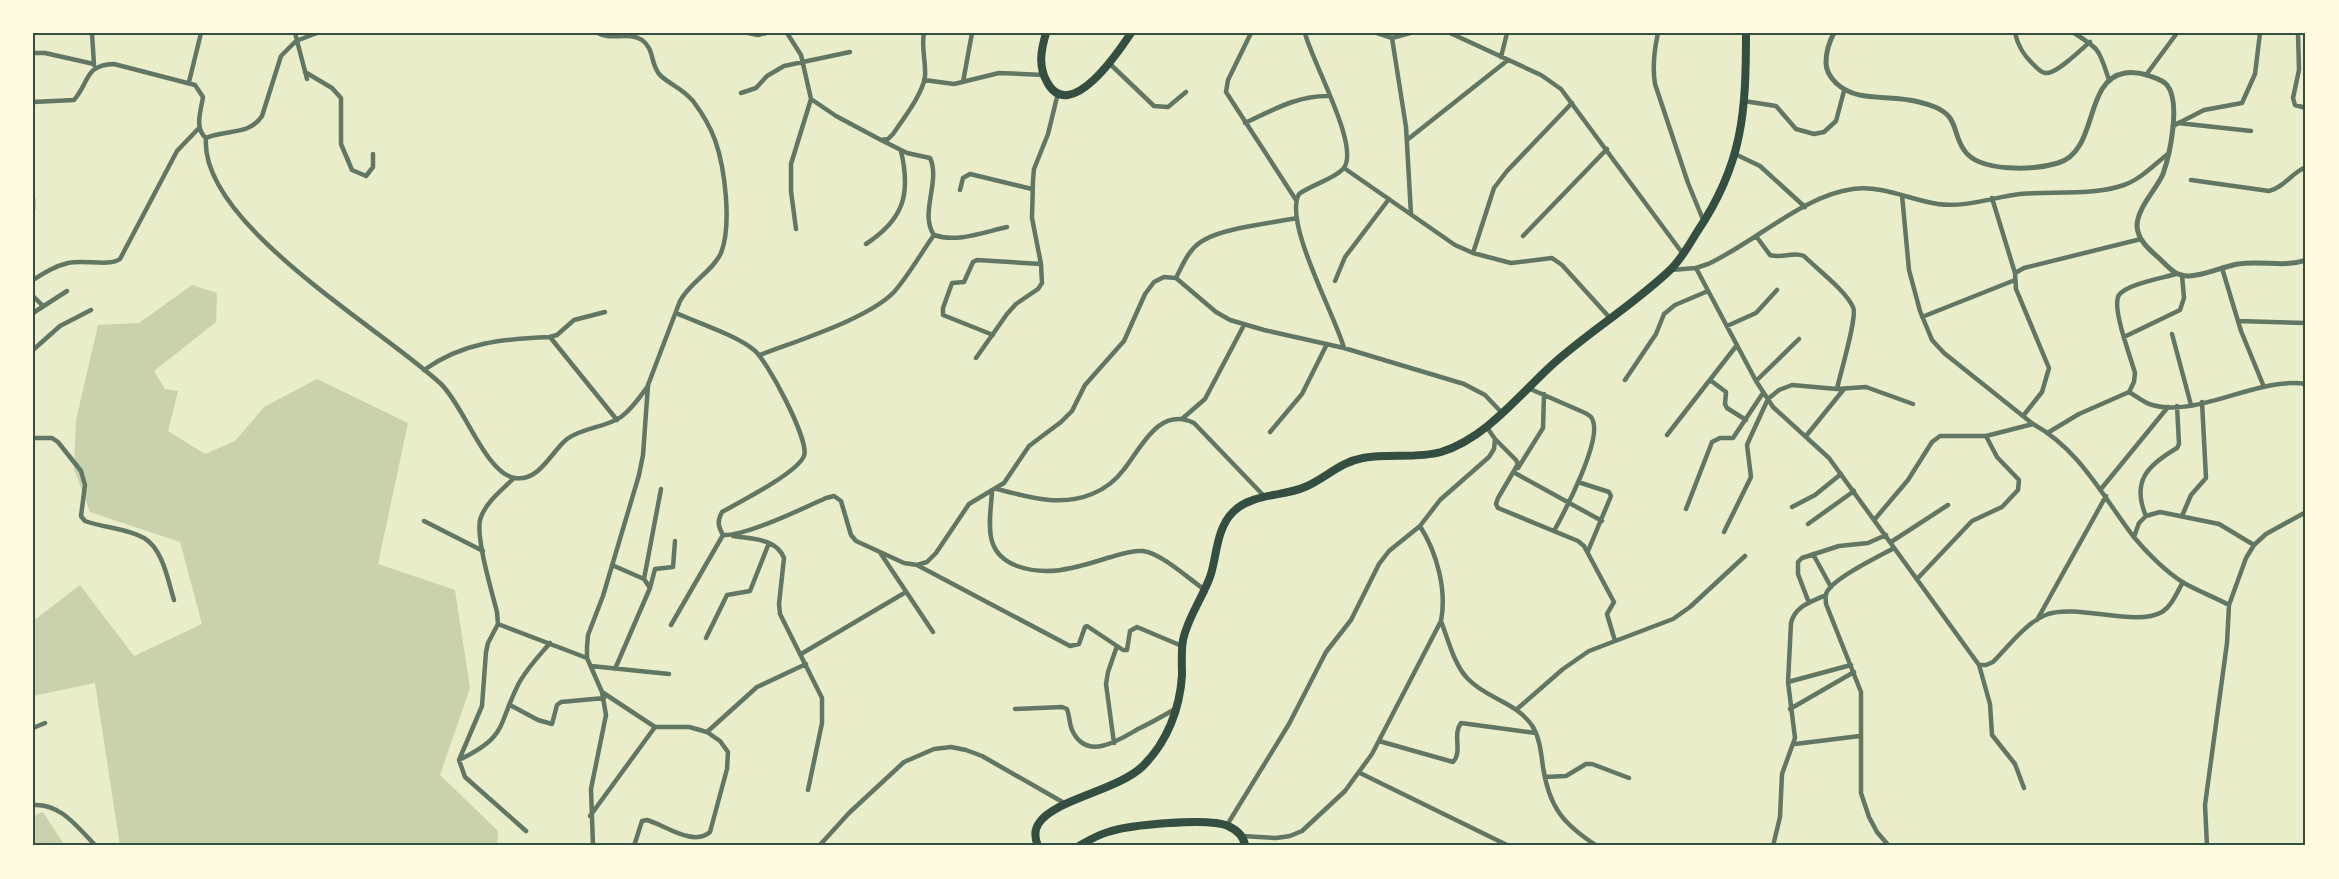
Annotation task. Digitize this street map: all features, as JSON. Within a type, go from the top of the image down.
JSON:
[{"type":"highway","points":[[1046,35],[1041,59],[1044,75],[1052,90],[1071,94],[1091,83],[1131,33]]},
{"type":"highway","points":[[1038,846],[1036,840],[1038,824],[1066,804],[1118,783],[1137,771],[1154,754],[1164,739],[1178,707],[1187,626],[1210,575],[1218,540],[1227,519],[1237,508],[1265,497],[1305,487],[1356,459],[1441,452],[1454,446],[1502,413],[1566,353],[1670,270],[1704,222],[1726,183],[1741,132],[1746,33]]},
{"type":"highway","points":[[1079,846],[1101,834],[1123,828],[1203,823],[1227,825],[1242,836],[1245,846]]},
{"type":"street","points":[[33,102],[74,100],[81,92],[94,66],[92,33]]},
{"type":"street","points":[[189,82],[201,33]]},
{"type":"street","points":[[296,33],[307,79]]},
{"type":"street","points":[[206,138],[249,130],[258,123],[281,56],[296,40],[316,33]]},
{"type":"street","points":[[600,34],[609,33]]},
{"type":"street","points":[[748,33],[758,35],[766,33]]},
{"type":"street","points":[[787,33],[804,62],[811,99],[836,116],[881,140],[902,151],[927,157],[932,163],[930,223],[934,235]]},
{"type":"street","points":[[881,140],[888,140],[893,134],[924,80],[924,33]]},
{"type":"street","points":[[963,82],[972,33]]},
{"type":"street","points":[[1251,33],[1226,86],[1228,98],[1296,200],[1297,218],[1310,265],[1344,348]]},
{"type":"street","points":[[1296,200],[1306,189],[1344,168],[1349,159],[1346,136],[1305,33]]},
{"type":"street","points":[[1377,33],[1392,38],[1410,33]]},
{"type":"street","points":[[1450,33],[1551,81],[1561,89],[1683,254]]},
{"type":"street","points":[[1501,57],[1507,33]]},
{"type":"street","points":[[1658,33],[1653,53],[1655,84],[1688,183],[1704,222]]},
{"type":"street","points":[[1834,33],[1826,57],[1826,69],[1831,78],[1844,91],[1865,97],[1910,100],[1935,107],[1948,115],[1955,124],[1965,152],[1979,163],[1997,167],[2025,168],[2059,163],[2071,158],[2080,146],[2102,88],[2109,80],[2123,73],[2146,75],[2163,81],[2169,87],[2176,124],[2162,174],[2137,224],[2141,239],[2151,252],[2179,275],[2184,298],[2180,310],[2124,337]]},
{"type":"street","points":[[2014,33],[2026,58],[2046,73],[2056,70],[2090,42]]},
{"type":"street","points":[[2074,33],[2090,42],[2101,54],[2109,80]]},
{"type":"street","points":[[2146,75],[2176,33]]},
{"type":"street","points":[[2176,124],[2204,110],[2242,103],[2255,74],[2260,33]]},
{"type":"street","points":[[593,846],[590,816],[591,789],[606,715],[602,692],[587,658],[588,635],[639,475],[648,386],[686,290],[713,265],[720,254],[723,244],[725,204],[720,155],[710,128],[701,114],[678,86],[661,76],[649,46],[636,37],[600,34]]},
{"type":"street","points":[[2306,36],[2298,34],[2299,70],[2293,98],[2295,105],[2306,108]]},
{"type":"street","points":[[1392,38],[1407,140],[1411,214]]},
{"type":"street","points":[[741,93],[756,88],[767,76],[784,66],[850,52]]},
{"type":"street","points":[[33,53],[45,53],[94,66],[114,64],[189,82],[201,90],[203,97],[199,128],[200,133],[206,138],[208,160],[215,176],[240,215],[255,232],[336,304],[424,370],[453,397],[489,461],[504,475],[522,478],[534,473],[569,438],[617,420],[633,406],[648,386]]},
{"type":"street","points":[[1407,140],[1508,60]]},
{"type":"street","points":[[1109,63],[1155,106],[1168,107],[1186,92]]},
{"type":"street","points":[[305,72],[332,88],[341,98],[340,144],[352,170],[366,176],[373,167],[373,154]]},
{"type":"street","points":[[924,80],[945,84],[999,73],[1044,75]]},
{"type":"street","points":[[1744,101],[1776,106],[1796,129],[1814,134],[1824,132],[1836,121],[1844,91]]},
{"type":"street","points":[[976,358],[1016,304],[1038,289],[1042,283],[1041,264],[1032,218],[1032,189],[1034,169],[1048,134],[1058,93]]},
{"type":"street","points":[[1245,123],[1306,96],[1330,96]]},
{"type":"street","points":[[796,229],[791,191],[791,164],[811,99]]},
{"type":"street","points":[[1473,253],[1494,188],[1507,171],[1572,103]]},
{"type":"street","points":[[2176,124],[2251,131]]},
{"type":"street","points":[[33,280],[51,269],[76,261],[110,263],[120,259],[177,151],[199,128]]},
{"type":"street","points":[[1523,236],[1606,149]]},
{"type":"street","points":[[866,244],[891,223],[901,209],[906,184],[902,151]]},
{"type":"street","points":[[1670,270],[1696,268],[1721,258],[1805,207],[1833,194],[1854,189],[1877,189],[1940,204],[2020,194],[2109,188],[2126,184],[2169,153]]},
{"type":"street","points":[[1735,154],[1760,166],[1805,207]]},
{"type":"street","points":[[2191,180],[2269,191],[2278,189],[2306,167]]},
{"type":"street","points":[[1344,168],[1441,237],[1473,253],[1511,262],[1552,258],[1562,265],[1610,318]]},
{"type":"street","points":[[960,190],[963,178],[970,174],[1032,189]]},
{"type":"street","points":[[1902,195],[1910,270],[1922,316],[1937,347],[2033,424],[2049,432],[2102,489],[2134,537],[2183,582],[2229,605]]},
{"type":"street","points":[[1992,198],[2016,273],[2016,290],[2049,368],[2042,392],[2023,416]]},
{"type":"street","points":[[33,199],[33,209]]},
{"type":"street","points":[[1335,281],[1345,257],[1389,199]]},
{"type":"street","points":[[1176,278],[1189,253],[1203,240],[1225,232],[1297,218]]},
{"type":"street","points":[[934,235],[959,238],[1007,227]]},
{"type":"street","points":[[760,355],[856,317],[885,300],[934,235]]},
{"type":"street","points":[[1756,236],[1770,255],[1781,257],[1799,254],[1804,256],[1847,298],[1854,308],[1854,322],[1843,358],[1837,389]]},
{"type":"street","points":[[2016,273],[2024,268],[2141,239]]},
{"type":"street","points":[[993,335],[943,315],[943,308],[952,283],[964,282],[973,262],[977,260],[1041,264]]},
{"type":"street","points":[[2049,432],[2079,414],[2129,392],[2134,382],[2134,373],[2117,313],[2117,300],[2120,294],[2128,288],[2240,263],[2281,264],[2306,260]]},
{"type":"street","points":[[1696,268],[1763,393],[1773,407],[1821,448],[1875,519],[1979,665],[1990,704],[1992,735],[2015,764],[2024,788]]},
{"type":"street","points":[[2222,268],[2238,321],[2264,387]]},
{"type":"street","points":[[917,565],[927,562],[936,553],[969,504],[1005,483],[1029,446],[1061,422],[1071,411],[1085,385],[1124,341],[1136,311],[1154,282],[1164,277],[1176,278],[1216,312],[1244,325],[1344,348],[1464,384],[1485,395],[1502,413]]},
{"type":"street","points":[[1922,316],[2015,280]]},
{"type":"street","points":[[1727,326],[1756,313],[1777,290]]},
{"type":"street","points":[[33,313],[67,291]]},
{"type":"street","points":[[1625,381],[1660,327],[1664,314],[1675,305],[1708,291]]},
{"type":"street","points":[[33,296],[43,306]]},
{"type":"street","points":[[33,350],[60,326],[91,310]]},
{"type":"street","points":[[424,370],[442,357],[468,347],[550,337],[557,335],[574,320],[605,312]]},
{"type":"street","points":[[676,313],[744,344],[760,355],[786,402],[806,448],[804,457],[795,467],[771,484],[722,512],[718,519],[723,535]]},
{"type":"street","points":[[2238,321],[2306,323]]},
{"type":"street","points":[[1184,418],[1206,399],[1244,325]]},
{"type":"street","points":[[2172,334],[2191,405]]},
{"type":"street","points":[[550,337],[617,420]]},
{"type":"street","points":[[1756,381],[1798,339]]},
{"type":"street","points":[[1270,432],[1302,394],[1327,344]]},
{"type":"street","points":[[1666,435],[1737,345]]},
{"type":"street","points":[[1710,380],[1726,392],[1727,408],[1746,420]]},
{"type":"street","points":[[2129,392],[2148,404],[2168,407],[2191,405],[2285,383],[2306,384]]},
{"type":"street","points":[[1724,532],[1751,477],[1747,445],[1768,399],[1779,390],[1792,385],[1837,389],[1866,387],[1913,404]]},
{"type":"street","points":[[1528,388],[1590,415],[1594,422],[1587,461],[1554,531]]},
{"type":"street","points":[[1806,436],[1844,389]]},
{"type":"street","points":[[1686,509],[1712,442],[1720,438],[1733,438],[1763,393]]},
{"type":"street","points":[[1544,394],[1543,428],[1496,504],[1498,508],[1578,541],[1588,552],[1614,602],[1607,614],[1615,641]]},
{"type":"street","points":[[2182,516],[2191,495],[2206,478],[2202,402]]},
{"type":"street","points":[[2146,516],[2140,498],[2142,481],[2149,467],[2180,444],[2177,406]]},
{"type":"street","points":[[2102,489],[2168,407]]},
{"type":"street","points":[[997,489],[1038,500],[1075,499],[1091,495],[1105,487],[1123,471],[1147,436],[1157,426],[1172,419],[1184,418],[1194,423],[1265,497]]},
{"type":"street","points":[[1875,519],[1908,480],[1932,442],[1940,436],[1986,436],[2033,424]]},
{"type":"street","points":[[1486,426],[1495,439],[1516,460],[1516,471]]},
{"type":"street","points":[[1917,579],[1972,521],[2002,507],[2018,490],[2019,480],[1997,457],[1986,436]]},
{"type":"street","points":[[33,438],[52,438],[58,442],[81,471],[85,484],[81,516],[85,521],[136,535],[153,546],[174,600]]},
{"type":"street","points":[[1227,825],[1289,724],[1326,652],[1351,620],[1379,564],[1389,551],[1420,526],[1440,500],[1489,456],[1494,449],[1495,439]]},
{"type":"street","points":[[1516,471],[1602,521]]},
{"type":"street","points":[[1792,507],[1815,495],[1841,474]]},
{"type":"street","points":[[514,478],[493,499],[480,519],[480,535],[498,624],[486,652],[482,706],[459,759],[465,777],[526,831]]},
{"type":"street","points":[[1578,482],[1609,492],[1611,499],[1588,552]]},
{"type":"street","points":[[644,579],[661,489]]},
{"type":"street","points":[[1808,524],[1854,491]]},
{"type":"street","points":[[992,492],[990,531],[993,546],[999,556],[1013,564],[1030,571],[1051,572],[1070,570],[1128,552],[1150,552],[1204,590]]},
{"type":"street","points":[[730,536],[834,496],[841,501],[851,535],[856,541],[881,554],[904,563],[917,565],[1070,646],[1079,644],[1084,627],[1087,626],[1123,650],[1126,650],[1130,631],[1137,627],[1183,646]]},
{"type":"street","points":[[2037,620],[2106,496]]},
{"type":"street","points":[[1891,542],[1948,505]]},
{"type":"street","points":[[2134,537],[2139,523],[2146,516],[2160,512],[2219,524],[2254,545]]},
{"type":"street","points":[[2207,846],[2205,805],[2227,643],[2229,605],[2246,558],[2254,545],[2283,523],[2306,512]]},
{"type":"street","points":[[424,521],[483,551]]},
{"type":"street","points":[[1242,836],[1290,837],[1302,831],[1345,791],[1360,773],[1379,741],[1441,621],[1443,589],[1427,537],[1420,526]]},
{"type":"street","points":[[723,535],[769,543],[781,551],[784,558],[780,614],[819,688],[823,710],[808,790]]},
{"type":"street","points":[[671,625],[723,535]]},
{"type":"street","points":[[1809,603],[1797,566],[1802,558],[1839,546],[1868,543],[1886,535]]},
{"type":"street","points":[[615,669],[650,588],[655,569],[673,567],[675,541]]},
{"type":"street","points":[[706,638],[727,595],[750,591],[769,543]]},
{"type":"street","points":[[1889,846],[1877,832],[1869,817],[1861,793],[1862,704],[1854,672],[1826,604],[1826,595],[1831,587],[1894,548]]},
{"type":"street","points":[[881,554],[933,632]]},
{"type":"street","points":[[1813,554],[1831,587]]},
{"type":"street","points":[[1516,709],[1577,657],[1673,619],[1690,607],[1745,556]]},
{"type":"street","points":[[612,565],[644,579],[650,588]]},
{"type":"street","points":[[1979,665],[1993,662],[2037,620],[2048,614],[2061,612],[2151,616],[2163,612],[2183,582]]},
{"type":"street","points":[[801,654],[906,592]]},
{"type":"street","points":[[1773,846],[1780,817],[1782,774],[1795,744],[1788,682],[1791,623],[1793,614],[1826,595]]},
{"type":"street","points":[[1441,621],[1460,668],[1467,678],[1516,709],[1536,733],[1548,792],[1557,813],[1582,836],[1597,846]]},
{"type":"street","points":[[498,624],[587,658]]},
{"type":"street","points":[[459,759],[479,750],[495,737],[526,671],[550,643]]},
{"type":"street","points":[[1114,743],[1106,684],[1107,672],[1117,646]]},
{"type":"street","points":[[707,732],[757,687],[806,664]]},
{"type":"street","points":[[1788,682],[1851,665]]},
{"type":"street","points":[[591,666],[669,674]]},
{"type":"street","points":[[1790,709],[1854,672]]},
{"type":"street","points":[[602,692],[655,727],[689,727],[707,732],[720,741],[728,752],[727,769],[710,832],[704,837],[686,836],[647,820],[642,821],[638,828],[634,846]]},
{"type":"street","points":[[510,705],[538,720],[552,724],[557,705],[561,702],[604,698]]},
{"type":"street","points":[[1015,709],[1062,707],[1067,709],[1072,732],[1084,744],[1099,747],[1114,743],[1178,707]]},
{"type":"street","points":[[33,728],[45,723]]},
{"type":"street","points":[[1379,741],[1453,762],[1458,756],[1457,728],[1461,723],[1536,733]]},
{"type":"street","points":[[590,816],[655,727]]},
{"type":"street","points":[[1795,744],[1860,736]]},
{"type":"street","points":[[819,846],[849,813],[904,762],[934,749],[951,747],[974,753],[1066,804]]},
{"type":"street","points":[[1545,777],[1566,776],[1586,764],[1592,764],[1629,778]]},
{"type":"street","points":[[1360,773],[1509,846]]},
{"type":"street","points":[[33,805],[46,805],[57,809],[96,846]]},
{"type":"green space","points":[[192,285],[217,293],[216,322],[154,371],[165,389],[178,391],[168,431],[205,454],[235,441],[264,407],[317,379],[408,423],[378,564],[455,590],[470,688],[440,775],[498,831],[497,846],[120,846],[95,683],[33,696],[33,621],[80,585],[134,656],[202,624],[180,542],[90,512],[74,469],[76,420],[98,325],[139,323]]},
{"type":"green space","points":[[43,812],[65,846],[33,846],[33,816]]}]
